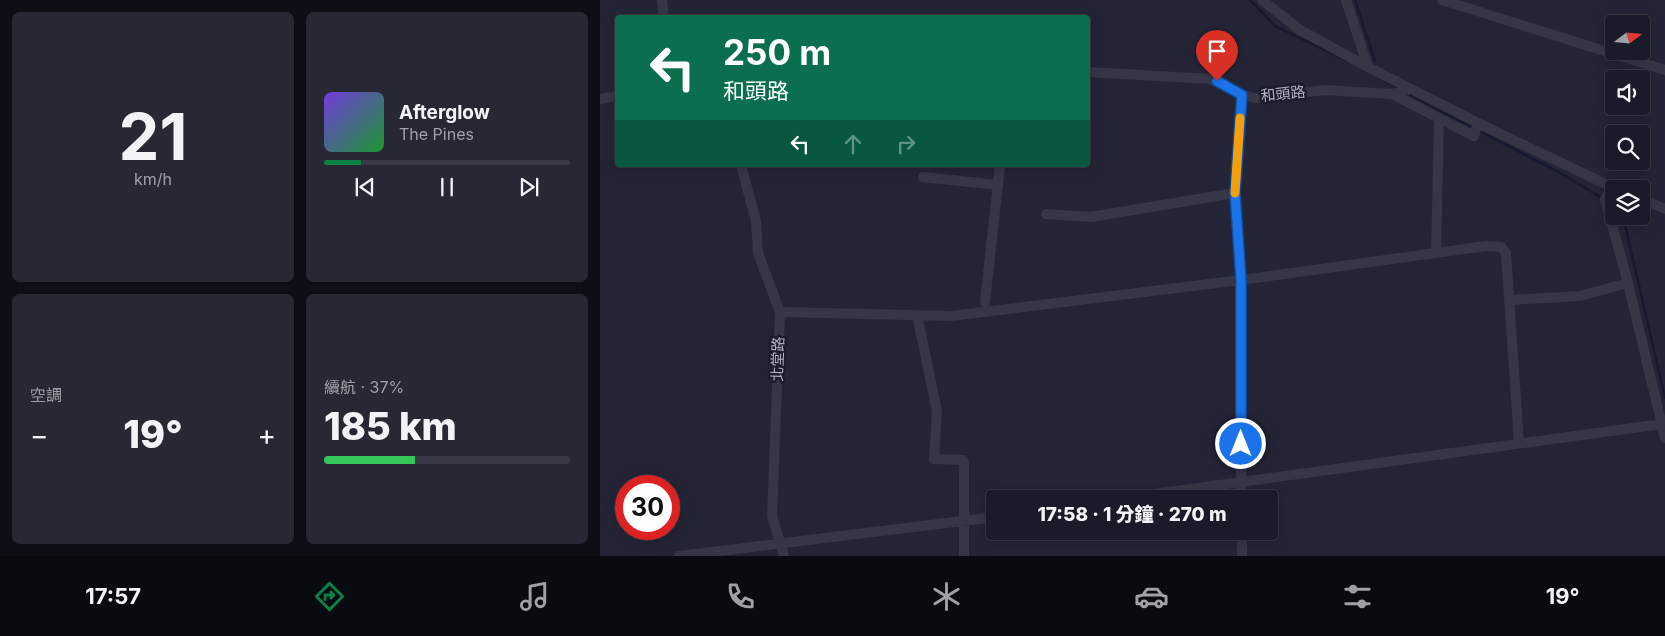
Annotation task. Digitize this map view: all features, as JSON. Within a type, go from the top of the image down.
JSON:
[{"type":"street","points":[[662,0],[664,15]]},
{"type":"street","points":[[1262,0],[1300,30],[1368,67],[1478,123],[1605,184]]},
{"type":"street","points":[[1346,0],[1368,67]]},
{"type":"street","points":[[1442,0],[1665,70]]},
{"type":"street","name":"和頭路","points":[[1090,72],[1210,79],[1242,95],[1255,98],[1325,90],[1392,94],[1411,90]]},
{"type":"street","name":"和頭路","points":[[1392,94],[1439,120],[1474,136],[1478,123]]},
{"type":"street","points":[[1241,490],[1241,280],[1235,193],[1242,95]]},
{"type":"street","points":[[600,99],[615,96]]},
{"type":"street","points":[[1436,252],[1439,120]]},
{"type":"street","name":"北堂路","points":[[742,167],[756,221],[758,253],[780,312],[772,516],[784,556]]},
{"type":"street","points":[[985,302],[1000,167]]},
{"type":"street","points":[[924,178],[998,185]]},
{"type":"street","points":[[1046,214],[1090,217],[1235,193]]},
{"type":"street","points":[[1650,203],[1665,209]]},
{"type":"street","points":[[1612,225],[1665,438]]},
{"type":"street","points":[[780,312],[952,316],[1241,280],[1436,252],[1486,246],[1501,247],[1506,253],[1519,443]]},
{"type":"street","points":[[1509,300],[1580,296],[1628,283]]},
{"type":"street","points":[[917,315],[938,411],[934,459],[963,460],[964,462],[964,556]]},
{"type":"street","points":[[1180,490],[1662,424]]},
{"type":"street","points":[[679,556],[986,518]]},
{"type":"street","points":[[1242,540],[1242,556]]},
{"type":"waterway","points":[[1250,0],[1275,26],[1347,61]]},
{"type":"waterway","points":[[1355,0],[1375,61]]},
{"type":"waterway","points":[[1385,81],[1400,89]]},
{"type":"waterway","points":[[1407,93],[1473,128]]},
{"type":"waterway","points":[[1477,130],[1555,170],[1602,198]]},
{"type":"waterway","points":[[1625,225],[1665,398]]},
{"type":"slow traffic","points":[[1235,193],[1240,118]]},
{"type":"route","points":[[1217,81],[1242,95],[1235,193],[1241,280],[1241,444]]}]
